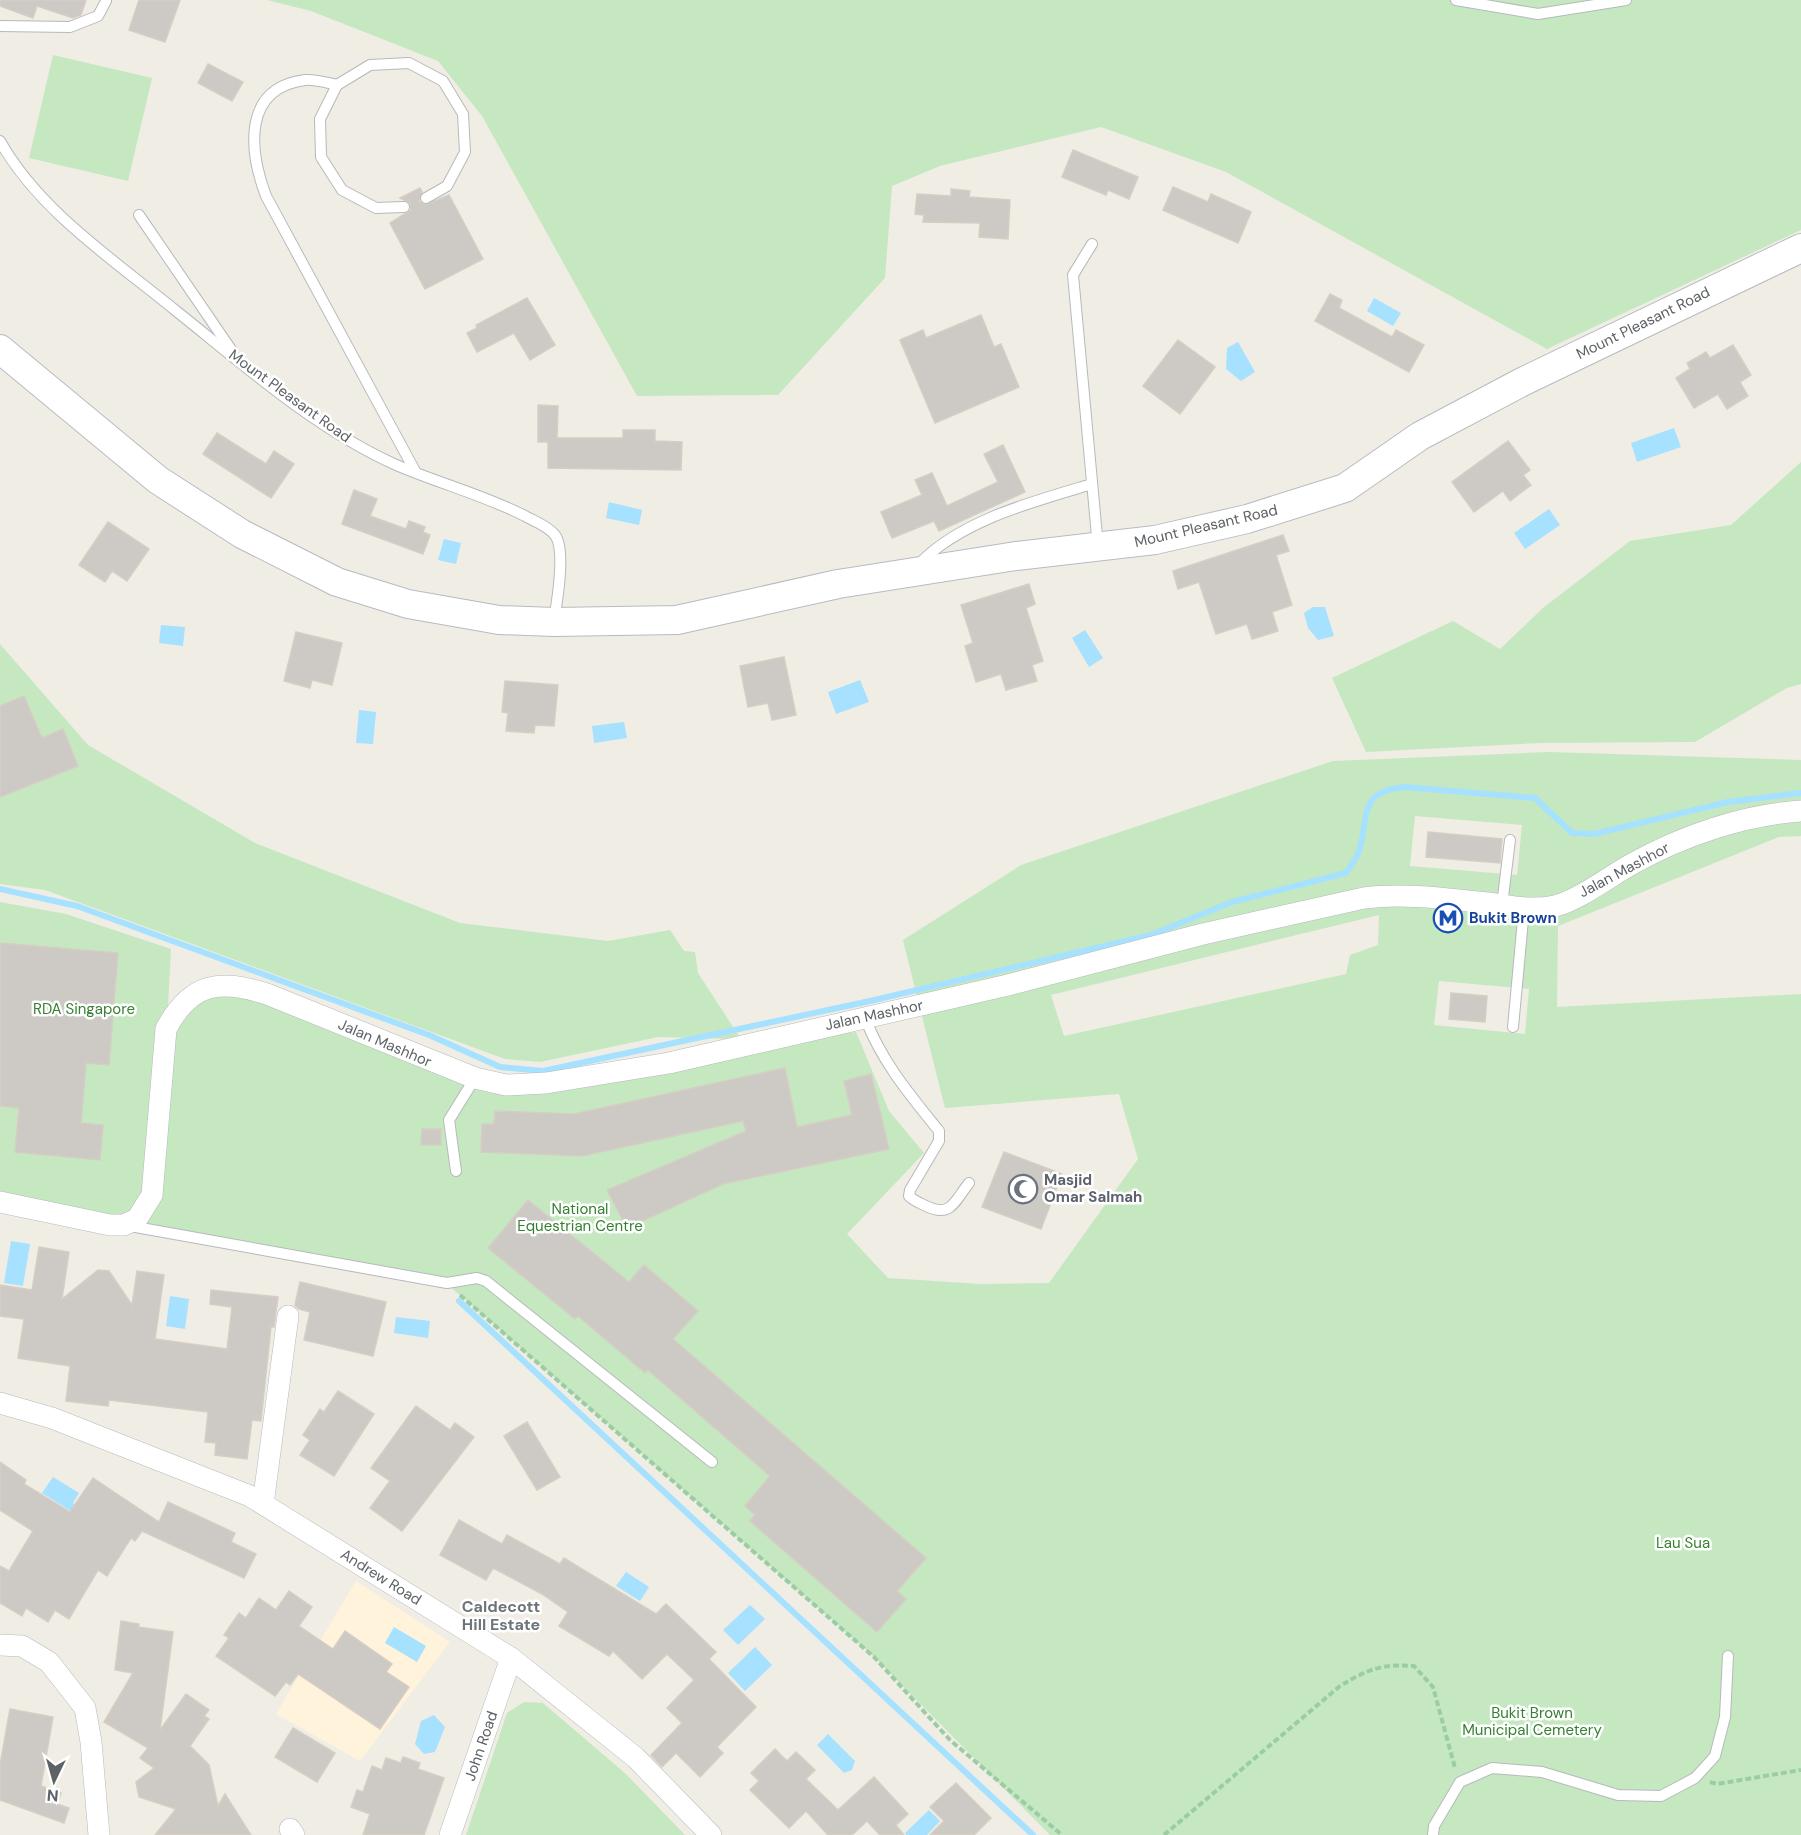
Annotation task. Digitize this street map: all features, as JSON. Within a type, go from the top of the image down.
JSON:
[{"type":"street","name":"Mount Pleasant Road","points":[[0,349],[158,480],[242,534],[337,582],[408,604],[499,620],[554,622],[677,620],[838,584],[1016,556],[1155,540],[1247,519],[1346,488],[1420,436],[1512,387],[1801,248]]},
{"type":"street","name":"Jalan Mashhor","points":[[124,1225],[137,1219],[152,1195],[166,1029],[178,1006],[192,994],[209,987],[247,988],[267,994],[475,1078],[506,1085],[577,1079],[669,1063],[865,1018],[1203,934],[1364,898],[1386,896],[1435,898],[1524,909],[1559,905],[1635,862],[1689,837],[1741,822],[1801,811]]},
{"type":"street","points":[[0,1202],[110,1225],[124,1225]]},
{"type":"street","points":[[262,1504],[288,1316]]},
{"type":"street","name":"Andrew Road","points":[[0,1403],[52,1418],[249,1495],[511,1658],[636,1758],[711,1835]]},
{"type":"street","points":[[0,1645],[22,1646],[49,1662],[85,1708],[91,1742],[99,1835]]},
{"type":"street","name":"John Road","points":[[450,1835],[511,1658]]},
{"type":"lane","points":[[1456,0],[1538,14],[1626,0]]},
{"type":"lane","points":[[0,26],[70,27],[98,16],[106,1]]},
{"type":"lane","points":[[404,207],[376,208],[342,190],[321,157],[320,119],[337,85],[370,64],[409,63],[443,81],[463,114],[465,152],[447,186],[426,198]]},
{"type":"lane","points":[[337,85],[307,79],[274,89],[263,103],[256,122],[255,167],[271,206],[415,471]]},
{"type":"lane","name":"Mount Pleasant Road","points":[[0,141],[12,163],[52,206],[98,247],[290,400],[354,442],[394,464],[494,500],[543,525],[556,536],[560,550],[554,622]]},
{"type":"lane","points":[[139,215],[242,363]]},
{"type":"lane","points":[[1092,244],[1073,275],[1098,547]]},
{"type":"lane","points":[[910,573],[956,535],[1023,505],[1092,484]]},
{"type":"lane","points":[[1502,905],[1510,840]]},
{"type":"lane","points":[[1513,1027],[1524,909]]},
{"type":"lane","points":[[865,1018],[875,1044],[889,1068],[939,1131],[939,1141],[910,1190],[909,1196],[943,1212],[949,1209],[969,1184]]},
{"type":"lane","points":[[456,1171],[449,1120],[475,1078]]},
{"type":"lane","points":[[124,1225],[447,1283],[477,1278],[495,1286],[712,1462]]},
{"type":"lane","points":[[1433,1835],[1434,1826],[1460,1782],[1492,1768],[1542,1773],[1618,1795],[1661,1796],[1695,1778],[1715,1756],[1725,1718],[1728,1656]]},
{"type":"path","points":[[447,1283],[874,1657],[950,1740],[1062,1835]]},
{"type":"path","points":[[1164,1835],[1340,1686],[1365,1671],[1388,1665],[1414,1666],[1432,1687],[1460,1782]]},
{"type":"path","points":[[1695,1778],[1717,1784],[1801,1770]]},
{"type":"shaded area","points":[[356,1581],[450,1642],[360,1761],[276,1714]]},
{"type":"green space","points":[[267,0],[1801,0],[1801,230],[1547,349],[1226,172],[1101,127],[940,166],[892,186],[885,278],[778,395],[637,396],[482,116],[438,61],[311,11]]},
{"type":"green space","points":[[53,55],[152,78],[128,181],[29,158]]},
{"type":"green space","points":[[1801,462],[1801,684],[1787,688],[1695,742],[1541,743],[1366,752],[1332,678],[1453,621],[1500,649],[1543,608],[1630,541],[1731,525]]},
{"type":"green space","points":[[0,644],[88,745],[255,843],[460,923],[608,941],[670,930],[684,951],[695,952],[698,973],[741,1039],[658,1037],[540,1062],[505,1059],[45,890],[0,884]]},
{"type":"green space","points":[[1549,752],[1801,760],[1801,836],[1779,837],[1558,926],[1557,1007],[1801,994],[1801,1835],[1050,1835],[874,1657],[447,1284],[0,1202],[0,902],[66,914],[171,949],[167,1026],[180,1007],[231,987],[509,1083],[760,1042],[856,1032],[889,1111],[924,1153],[847,1234],[888,1278],[981,1284],[1049,1283],[1138,1159],[1119,1094],[945,1108],[903,940],[1021,865],[1333,761]],"holes":[[[1415,816],[1522,825],[1517,875],[1410,866]],[[1379,915],[1378,945],[1350,955],[1346,974],[1064,1036],[1051,995]],[[1439,981],[1529,989],[1525,1034],[1434,1025]]]},
{"type":"green space","points":[[524,1702],[543,1703],[626,1774],[685,1835],[466,1835],[507,1713]]},
{"type":"water","points":[[1374,298],[1401,313],[1393,326],[1367,311]]},
{"type":"water","points":[[1238,342],[1255,372],[1241,381],[1226,369],[1227,348]]},
{"type":"water","points":[[1674,428],[1681,447],[1637,462],[1631,443]]},
{"type":"water","points":[[609,502],[642,510],[639,525],[606,518]]},
{"type":"water","points":[[1549,509],[1560,525],[1525,549],[1514,533]]},
{"type":"water","points":[[444,539],[461,543],[456,564],[438,560]]},
{"type":"water","points":[[1313,607],[1325,607],[1334,636],[1318,640],[1308,628],[1304,613]]},
{"type":"water","points":[[161,625],[185,627],[183,646],[159,643]]},
{"type":"water","points":[[1085,630],[1103,658],[1089,667],[1072,638]]},
{"type":"water","points":[[860,680],[869,702],[836,714],[828,692]]},
{"type":"water","points":[[359,710],[376,712],[373,744],[356,743]]},
{"type":"water","points":[[624,722],[627,738],[594,743],[592,726]]},
{"type":"water","points":[[11,1241],[30,1244],[23,1286],[4,1283]]},
{"type":"water","points":[[170,1296],[189,1299],[185,1329],[166,1326]]},
{"type":"water","points":[[396,1317],[430,1321],[428,1338],[394,1333]]},
{"type":"water","points":[[53,1477],[79,1493],[73,1503],[99,1520],[95,1526],[42,1493]]},
{"type":"water","points":[[626,1572],[649,1587],[640,1601],[616,1586]]},
{"type":"water","points":[[750,1605],[765,1619],[738,1645],[723,1630]]},
{"type":"water","points":[[394,1627],[426,1646],[417,1662],[385,1643]]},
{"type":"water","points":[[755,1647],[772,1665],[745,1691],[728,1673]]},
{"type":"water","points":[[434,1715],[445,1727],[435,1752],[424,1754],[415,1744],[421,1721]]},
{"type":"water","points":[[828,1734],[855,1761],[852,1770],[844,1773],[817,1745]]},
{"type":"water","points":[[929,1810],[940,1821],[927,1835],[906,1835],[905,1833]]},
{"type":"building","points":[[0,0],[86,0],[81,15],[73,18],[37,6],[33,18],[0,6]]},
{"type":"building","points":[[139,0],[180,0],[165,42],[129,30]]},
{"type":"building","points":[[208,64],[243,82],[232,101],[198,83]]},
{"type":"building","points":[[1073,150],[1138,177],[1129,199],[1108,190],[1106,195],[1062,177]]},
{"type":"building","points":[[1173,187],[1208,202],[1211,194],[1251,212],[1238,243],[1163,210]]},
{"type":"building","points":[[420,188],[422,192],[419,201],[425,205],[449,195],[483,259],[425,289],[390,223],[411,210],[410,203],[400,198]]},
{"type":"building","points":[[951,189],[970,191],[969,197],[1010,200],[1008,239],[979,237],[980,223],[923,222],[924,215],[915,214],[917,194],[951,196]]},
{"type":"building","points":[[1330,294],[1342,300],[1339,308],[1392,337],[1396,330],[1424,345],[1409,372],[1315,321]]},
{"type":"building","points":[[527,298],[555,345],[530,360],[514,333],[477,352],[467,333],[477,328],[476,325]]},
{"type":"building","points":[[981,315],[994,347],[1001,344],[1019,387],[935,423],[900,340],[923,330],[926,338]]},
{"type":"building","points":[[1178,340],[1215,367],[1180,414],[1143,386]]},
{"type":"building","points":[[1733,345],[1751,375],[1740,382],[1748,396],[1727,409],[1718,394],[1694,408],[1676,378],[1690,369],[1687,363],[1706,352],[1710,358]]},
{"type":"building","points":[[538,405],[558,406],[557,438],[623,438],[623,430],[655,430],[655,441],[682,442],[681,470],[548,468],[548,442],[538,442]]},
{"type":"building","points":[[217,433],[266,464],[274,451],[294,464],[271,498],[203,454]]},
{"type":"building","points":[[1508,441],[1530,470],[1523,475],[1531,485],[1510,501],[1503,491],[1474,512],[1452,482]]},
{"type":"building","points":[[1003,445],[1025,492],[939,531],[934,521],[892,538],[881,512],[922,495],[915,480],[932,473],[947,506],[998,482],[984,454]]},
{"type":"building","points":[[354,490],[377,499],[370,516],[406,529],[409,521],[425,527],[423,532],[430,535],[423,554],[342,524]]},
{"type":"building","points":[[108,522],[149,549],[127,581],[112,571],[105,582],[79,565]]},
{"type":"building","points":[[1283,535],[1289,551],[1276,555],[1292,605],[1272,612],[1278,631],[1252,639],[1247,624],[1216,634],[1199,582],[1178,589],[1173,571]]},
{"type":"building","points":[[1029,584],[1035,604],[1026,608],[1043,661],[1032,665],[1037,681],[1006,690],[1001,674],[976,682],[965,646],[973,643],[961,605]]},
{"type":"building","points":[[296,632],[342,643],[332,685],[312,680],[310,688],[284,681]]},
{"type":"building","points":[[784,657],[796,715],[772,720],[768,703],[748,707],[740,666]]},
{"type":"building","points":[[505,681],[558,685],[554,726],[535,725],[534,733],[506,731],[508,713],[502,712]]},
{"type":"building","points":[[24,696],[42,738],[63,729],[78,766],[0,797],[0,706]]},
{"type":"building","points":[[1428,832],[1502,839],[1500,863],[1426,857]]},
{"type":"building","points":[[0,943],[118,953],[109,1065],[86,1063],[81,1123],[103,1125],[100,1160],[15,1152],[19,1108],[0,1106]]},
{"type":"building","points":[[1451,993],[1487,996],[1485,1022],[1449,1019]]},
{"type":"building","points":[[785,1068],[797,1127],[852,1115],[844,1081],[871,1074],[889,1149],[723,1184],[627,1228],[607,1190],[746,1131],[743,1121],[582,1156],[481,1152],[482,1124],[494,1124],[495,1111],[574,1114]]},
{"type":"building","points":[[422,1129],[441,1129],[441,1145],[421,1145]]},
{"type":"building","name":"Masjid Omar Salmah","points":[[1004,1152],[1062,1174],[1041,1229],[982,1207]]},
{"type":"building","points":[[528,1200],[629,1282],[644,1265],[698,1311],[673,1339],[926,1558],[897,1591],[906,1599],[877,1632],[750,1521],[755,1515],[745,1506],[770,1476],[648,1370],[645,1373],[578,1316],[575,1319],[488,1248]]},
{"type":"building","points":[[39,1247],[69,1252],[62,1299],[98,1270],[109,1271],[132,1305],[137,1271],[164,1275],[155,1339],[227,1349],[232,1307],[210,1304],[211,1290],[278,1297],[274,1327],[271,1327],[261,1421],[252,1420],[247,1459],[215,1455],[216,1443],[205,1442],[208,1412],[109,1400],[108,1406],[66,1401],[70,1366],[18,1358],[24,1319],[0,1316],[0,1285],[32,1290]]},
{"type":"building","points":[[300,1282],[386,1302],[373,1356],[304,1340],[310,1312],[299,1309],[295,1305]]},
{"type":"building","points":[[338,1391],[374,1414],[334,1476],[300,1455],[310,1440],[303,1435],[320,1409],[324,1412]]},
{"type":"building","points":[[416,1406],[450,1430],[455,1423],[474,1437],[402,1531],[370,1508],[390,1481],[371,1468]]},
{"type":"building","points":[[527,1422],[560,1477],[537,1490],[504,1436]]},
{"type":"building","points":[[0,1462],[26,1480],[24,1484],[70,1512],[93,1478],[159,1522],[168,1502],[235,1533],[231,1542],[256,1554],[244,1578],[142,1531],[135,1541],[131,1538],[107,1576],[98,1570],[69,1619],[55,1610],[48,1622],[26,1608],[22,1616],[0,1603],[0,1566],[9,1571],[33,1531],[0,1510]]},
{"type":"building","points":[[459,1520],[502,1544],[507,1535],[560,1564],[564,1558],[656,1614],[666,1604],[716,1652],[709,1659],[756,1707],[717,1747],[723,1753],[700,1777],[676,1753],[662,1767],[651,1755],[682,1723],[667,1708],[694,1680],[667,1654],[642,1679],[613,1651],[609,1656],[559,1626],[568,1612],[542,1594],[493,1568],[486,1580],[440,1555]]},
{"type":"building","points":[[289,1591],[312,1607],[299,1626],[333,1649],[345,1631],[392,1664],[386,1672],[409,1687],[380,1729],[298,1674],[290,1685],[286,1682],[275,1696],[216,1656],[229,1638],[224,1635],[239,1613],[246,1618],[259,1598],[276,1610]]},
{"type":"building","points":[[121,1621],[139,1624],[138,1627],[173,1632],[160,1730],[186,1694],[209,1710],[204,1716],[209,1719],[190,1746],[209,1765],[218,1806],[225,1794],[251,1835],[155,1835],[176,1809],[139,1797],[136,1782],[154,1768],[140,1758],[148,1748],[104,1722],[133,1673],[115,1670]]},
{"type":"building","points":[[10,1709],[53,1717],[41,1786],[61,1793],[57,1804],[69,1808],[64,1823],[0,1800],[0,1765]]},
{"type":"building","points":[[293,1728],[335,1753],[317,1782],[275,1757]]},
{"type":"building","points":[[775,1749],[787,1761],[796,1752],[815,1770],[806,1779],[838,1810],[874,1777],[908,1814],[896,1825],[904,1835],[880,1835],[867,1821],[852,1835],[828,1835],[806,1811],[789,1828],[750,1790],[759,1781],[751,1773]]},
{"type":"building","points":[[403,1757],[420,1763],[418,1769],[444,1778],[424,1835],[363,1835],[370,1814],[351,1807],[357,1790],[363,1792],[372,1766],[382,1770],[386,1758],[401,1763]]},
{"type":"building","points":[[956,1783],[991,1818],[974,1835],[930,1835],[944,1821],[930,1807]]},
{"type":"waterway","points":[[0,889],[77,906],[429,1035],[500,1067],[543,1071],[870,1001],[1151,935],[1232,902],[1346,873],[1359,851],[1368,806],[1379,794],[1390,790],[1404,787],[1535,798],[1572,833],[1594,834],[1728,802],[1801,793]]},
{"type":"waterway","points":[[459,1301],[1033,1835]]},
{"type":"place","name":"Bukit Brown","points":[[1448,918]]},
{"type":"place","name":"Masjid Omar Salmah","points":[[1023,1189]]},
{"type":"district","name":"Caldecott Hill Estate","points":[[501,1615]]},
{"type":"park label","name":"RDA Singapore","points":[[84,1009]]},
{"type":"park label","name":"National Equestrian Centre","points":[[580,1218]]},
{"type":"park label","name":"Lau Sua","points":[[1683,1543]]},
{"type":"park label","name":"Bukit Brown Municipal Cemetery","points":[[1532,1722]]}]
